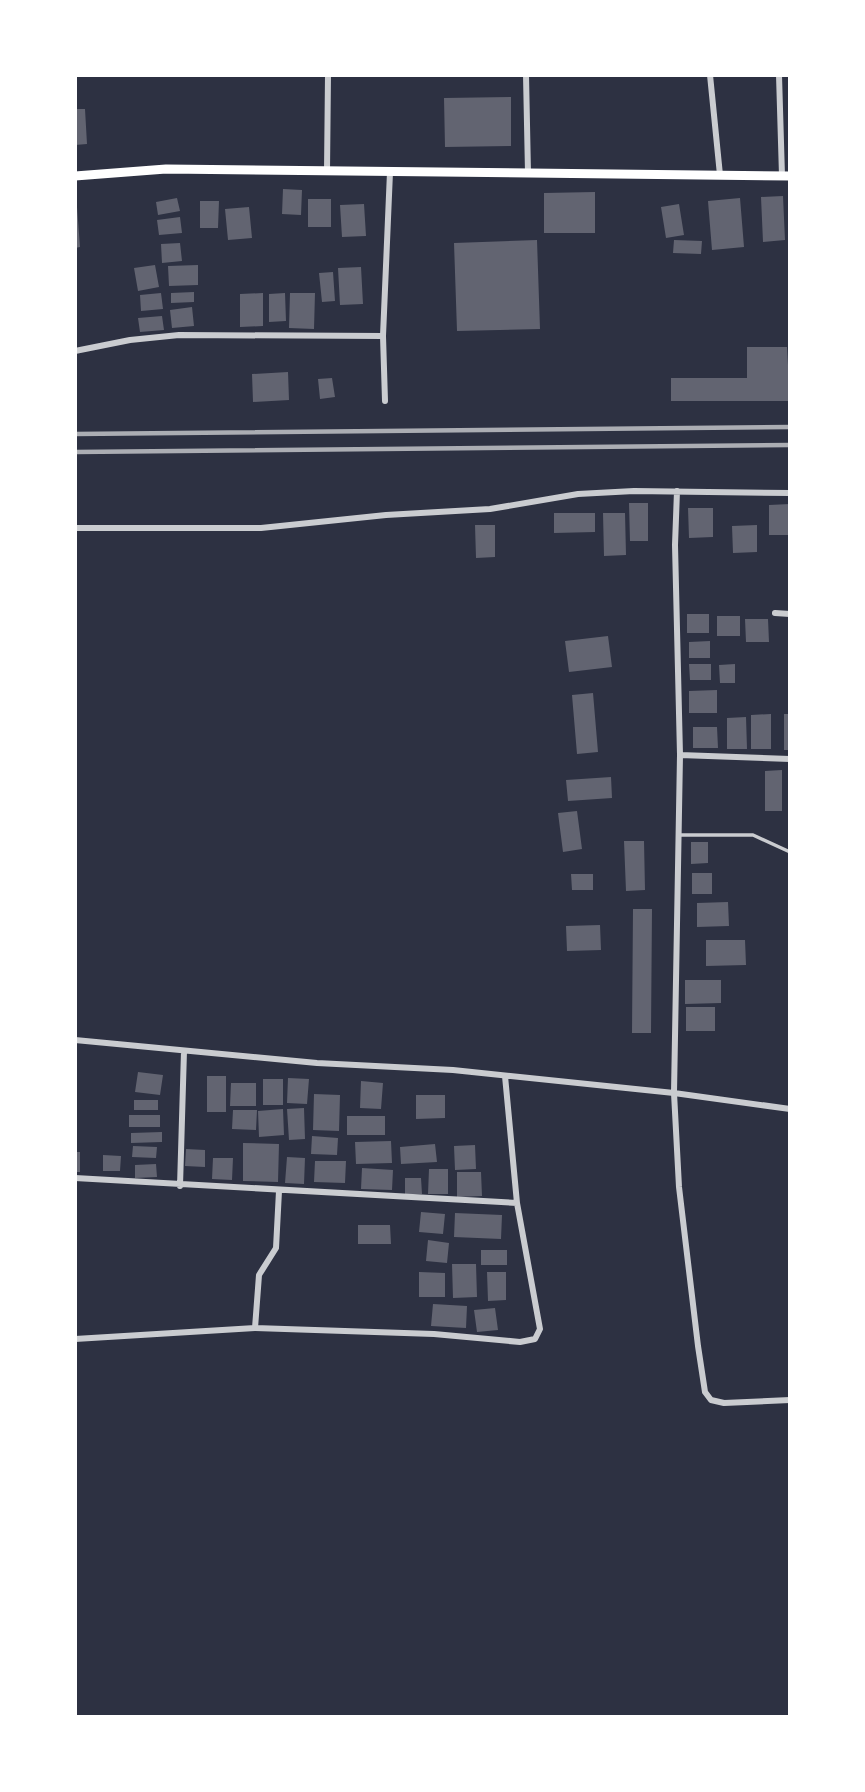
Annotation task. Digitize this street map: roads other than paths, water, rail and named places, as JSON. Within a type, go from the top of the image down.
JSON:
[{"type":"main road","points":[[75,176],[166,169],[786,176]]},
{"type":"street","points":[[327,75],[327,171]]},
{"type":"street","points":[[526,75],[528,173]]},
{"type":"street","points":[[710,75],[720,175]]},
{"type":"street","points":[[779,75],[786,176]]},
{"type":"street","points":[[385,401],[383,336],[390,172]]},
{"type":"street","points":[[75,351],[130,340],[179,335],[383,336]]},
{"type":"street","points":[[75,528],[261,528],[386,515],[490,509],[578,494],[634,491],[790,493]]},
{"type":"street","points":[[677,492],[675,545],[680,755],[674,1093],[679,1187],[705,1391],[711,1400],[724,1403],[790,1401]]},
{"type":"street","points":[[775,613],[790,614]]},
{"type":"street","points":[[680,755],[790,759]]},
{"type":"street","points":[[75,1040],[317,1063],[453,1070],[674,1093],[790,1109]]},
{"type":"street","points":[[180,1186],[184,1051]]},
{"type":"street","points":[[75,1339],[255,1328],[435,1334],[520,1342],[535,1339],[540,1329],[517,1203],[505,1076]]},
{"type":"street","points":[[75,1178],[517,1203]]},
{"type":"street","points":[[255,1328],[259,1275],[276,1248],[279,1191]]},
{"type":"lane","points":[[679,835],[753,835],[790,852]]},
{"type":"railway","points":[[75,434],[790,427]]},
{"type":"railway","points":[[75,452],[790,445]]}]
